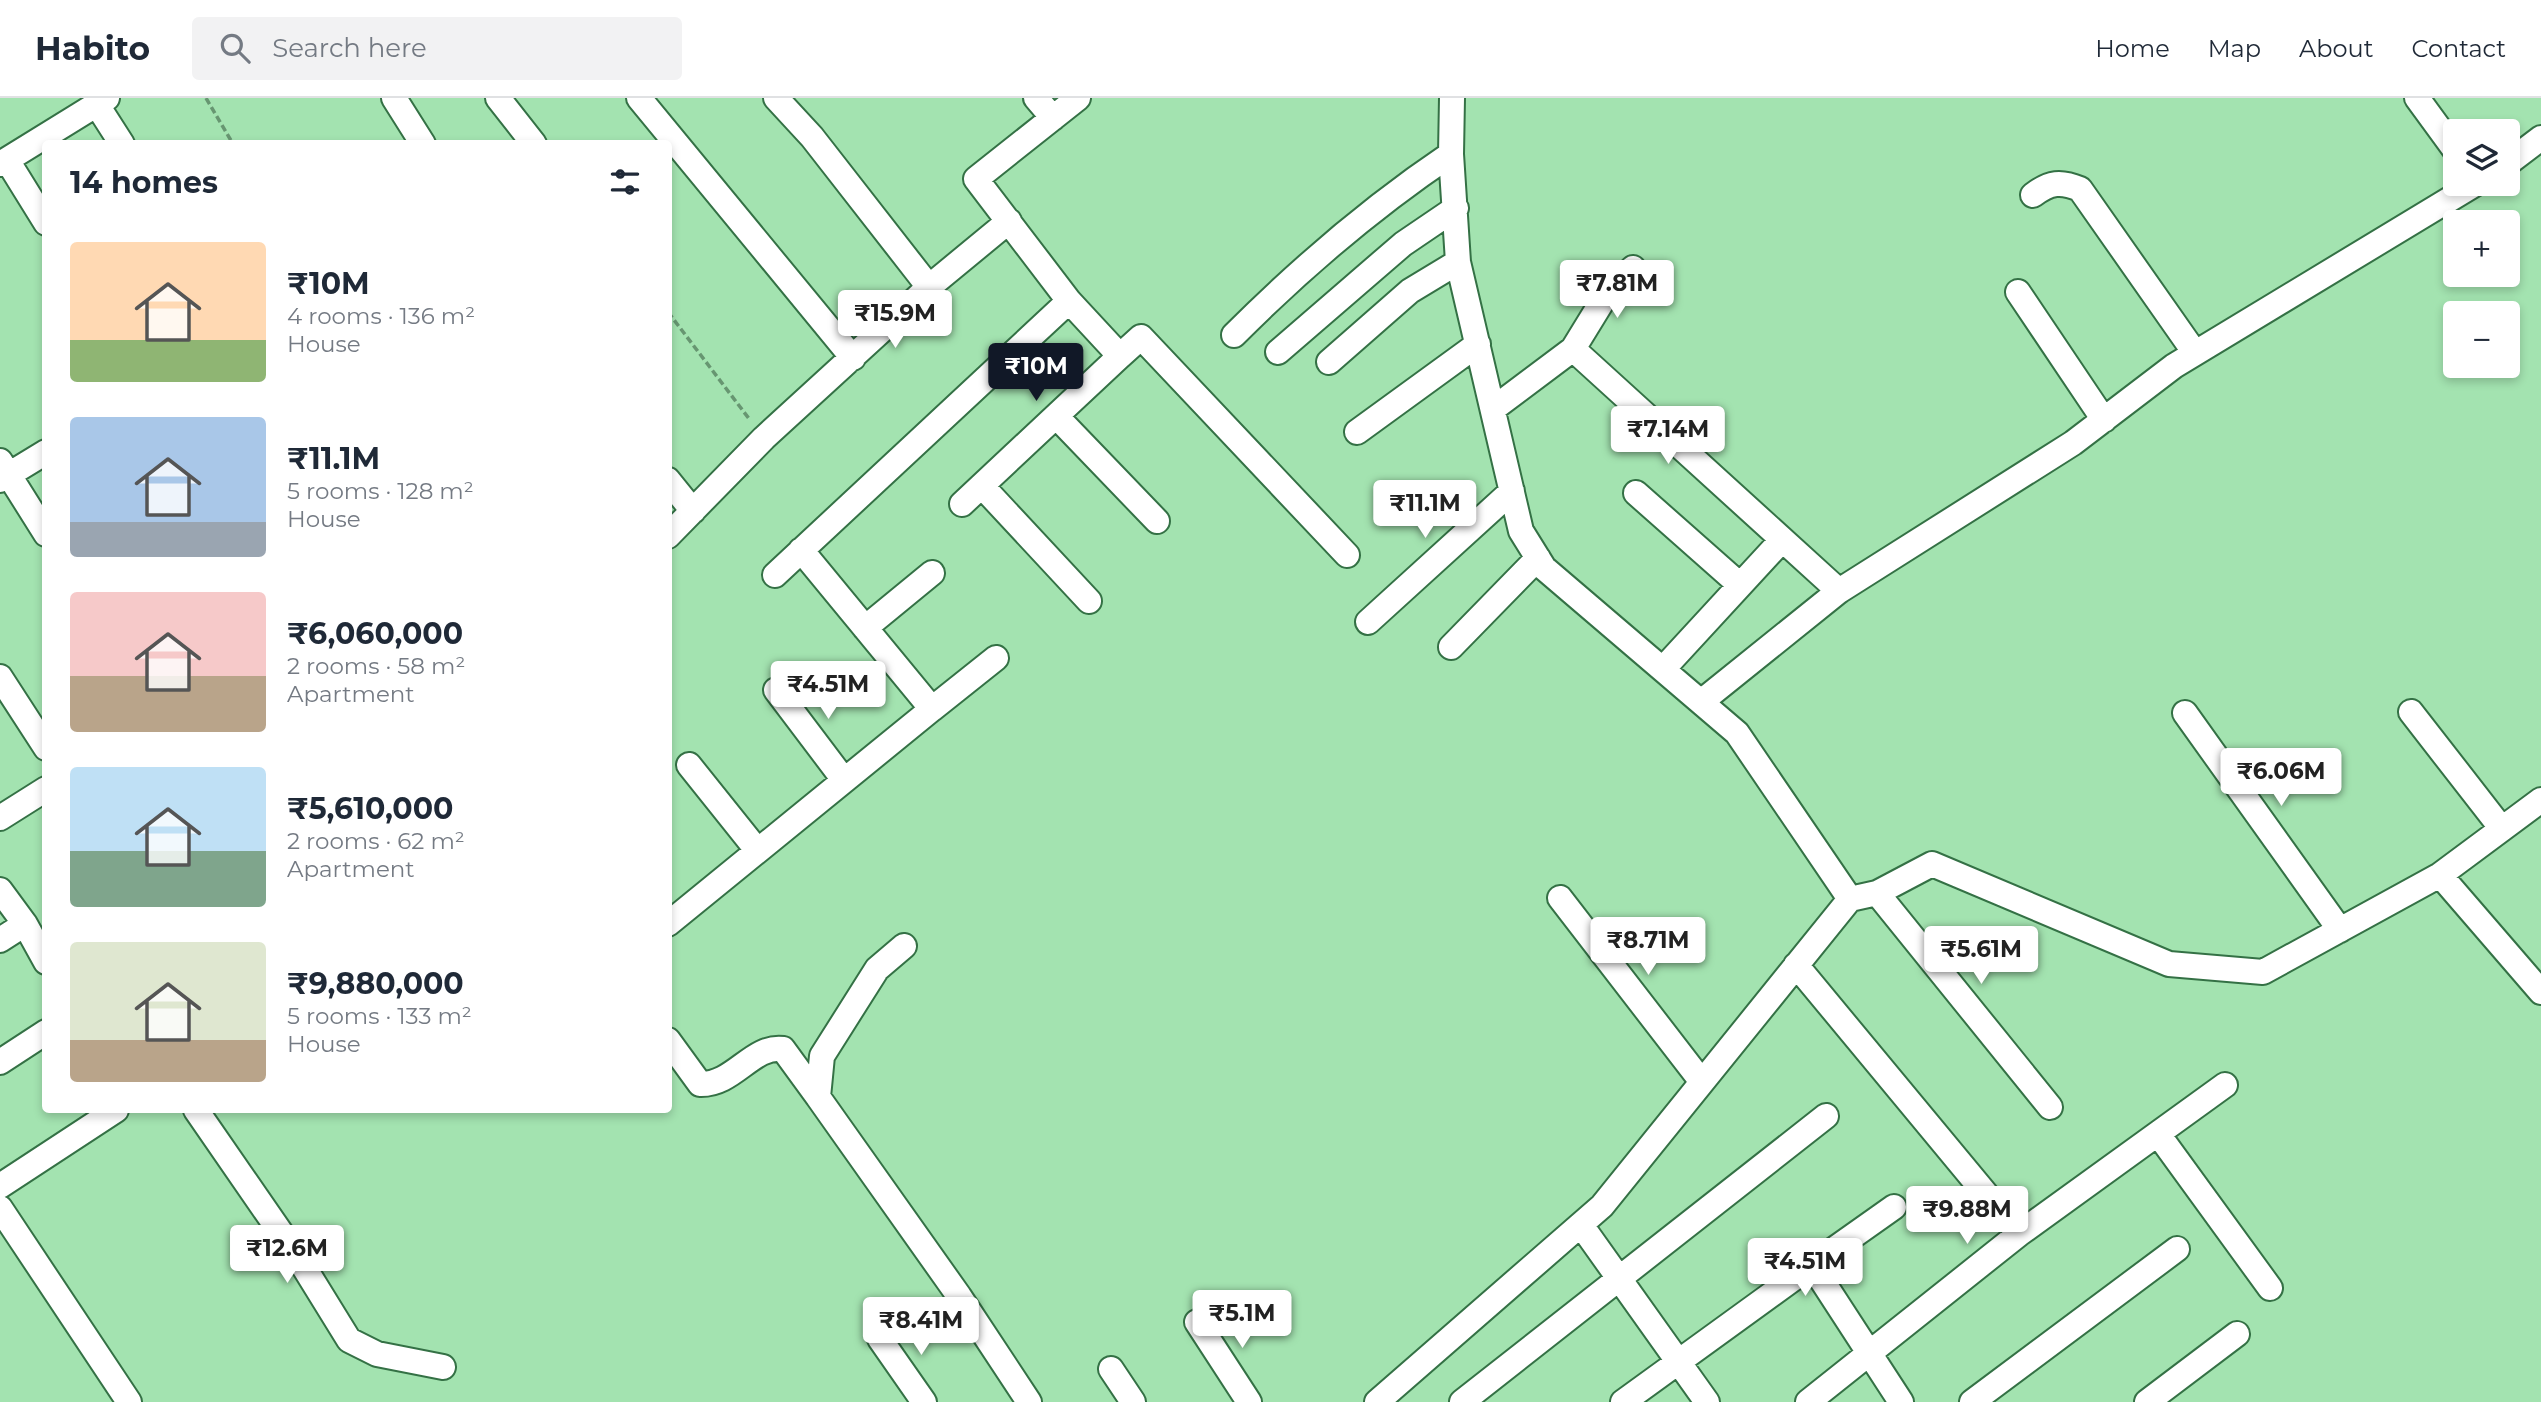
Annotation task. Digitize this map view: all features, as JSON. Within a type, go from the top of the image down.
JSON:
[{"type":"street","points":[[394,98],[420,140]]},
{"type":"street","points":[[498,98],[531,140]]},
{"type":"street","points":[[639,98],[853,358]]},
{"type":"street","points":[[776,98],[812,137],[929,287]]},
{"type":"street","points":[[1036,98],[1053,118]]},
{"type":"street","points":[[1079,98],[976,179],[1069,301],[1120,356]]},
{"type":"street","points":[[2417,98],[2443,134]]},
{"type":"street","points":[[1451,99],[1451,154],[1458,262],[1521,531],[1545,568],[1737,733],[1850,899]]},
{"type":"street","points":[[42,217],[3,162],[102,101],[120,140]]},
{"type":"street","points":[[2520,154],[2541,138]]},
{"type":"street","points":[[1234,335],[1294,275],[1408,183],[1451,154]]},
{"type":"street","points":[[2033,195],[2047,185],[2065,182],[2080,189],[2195,353]]},
{"type":"street","points":[[1701,702],[1839,591],[2052,458],[2195,353],[2455,196]]},
{"type":"street","points":[[1278,352],[1403,244],[1456,208]]},
{"type":"street","points":[[672,532],[764,438],[929,287],[1009,221]]},
{"type":"street","points":[[1329,362],[1410,291],[1458,262]]},
{"type":"street","points":[[1493,409],[1573,349],[1608,292],[1633,268]]},
{"type":"street","points":[[2018,292],[2104,420]]},
{"type":"street","points":[[775,575],[1069,301]]},
{"type":"street","points":[[962,504],[1141,337],[1347,555]]},
{"type":"street","points":[[1357,432],[1478,344]]},
{"type":"street","points":[[1573,349],[1839,591]]},
{"type":"street","points":[[1056,416],[1157,521]]},
{"type":"street","points":[[42,454],[3,472],[42,528]]},
{"type":"street","points":[[672,485],[693,511]]},
{"type":"street","points":[[982,486],[1089,601]]},
{"type":"street","points":[[1368,622],[1512,491]]},
{"type":"street","points":[[1636,493],[1740,586]]},
{"type":"street","points":[[1663,669],[1781,541]]},
{"type":"street","points":[[801,551],[932,709]]},
{"type":"street","points":[[1451,647],[1538,558]]},
{"type":"street","points":[[865,628],[932,573]]},
{"type":"street","points":[[672,921],[996,658]]},
{"type":"street","points":[[0,677],[42,742]]},
{"type":"street","points":[[776,690],[844,780]]},
{"type":"street","points":[[2412,712],[2502,829]]},
{"type":"street","points":[[2185,713],[2340,930]]},
{"type":"street","points":[[689,765],[757,850]]},
{"type":"street","points":[[0,818],[42,792]]},
{"type":"street","points":[[1377,1402],[1602,1206],[1850,899],[1877,893],[1932,864],[2169,964],[2263,972],[2440,875],[2541,800]]},
{"type":"street","points":[[2440,875],[2541,992]]},
{"type":"street","points":[[0,890],[25,924],[42,954]]},
{"type":"street","points":[[1877,893],[2050,1107]]},
{"type":"street","points":[[1560,898],[1702,1082]]},
{"type":"street","points":[[0,940],[25,924]]},
{"type":"street","points":[[818,1097],[822,1056],[877,969],[904,946]]},
{"type":"street","points":[[1796,965],[2019,1234]]},
{"type":"street","points":[[0,1062],[42,1035]]},
{"type":"street","points":[[672,1046],[700,1084],[714,1084],[770,1047],[783,1049],[959,1296],[1029,1402]]},
{"type":"street","points":[[1808,1402],[2019,1234],[2225,1085]]},
{"type":"street","points":[[0,1185],[111,1113]]},
{"type":"street","points":[[198,1113],[299,1259],[333,1319],[349,1340],[377,1354],[443,1367]]},
{"type":"street","points":[[1462,1402],[1826,1116]]},
{"type":"street","points":[[2158,1134],[2270,1288]]},
{"type":"street","points":[[1623,1402],[1894,1207]]},
{"type":"street","points":[[0,1208],[129,1402]]},
{"type":"street","points":[[1581,1225],[1707,1402]]},
{"type":"street","points":[[1972,1402],[2177,1250]]},
{"type":"street","points":[[1812,1265],[1867,1354],[1901,1402]]},
{"type":"street","points":[[1197,1322],[1249,1402]]},
{"type":"street","points":[[2147,1402],[2236,1334]]},
{"type":"street","points":[[880,1339],[923,1402]]},
{"type":"street","points":[[1111,1369],[1133,1402]]},
{"type":"path","points":[[206,98],[231,140]]},
{"type":"path","points":[[672,317],[764,438]]}]
